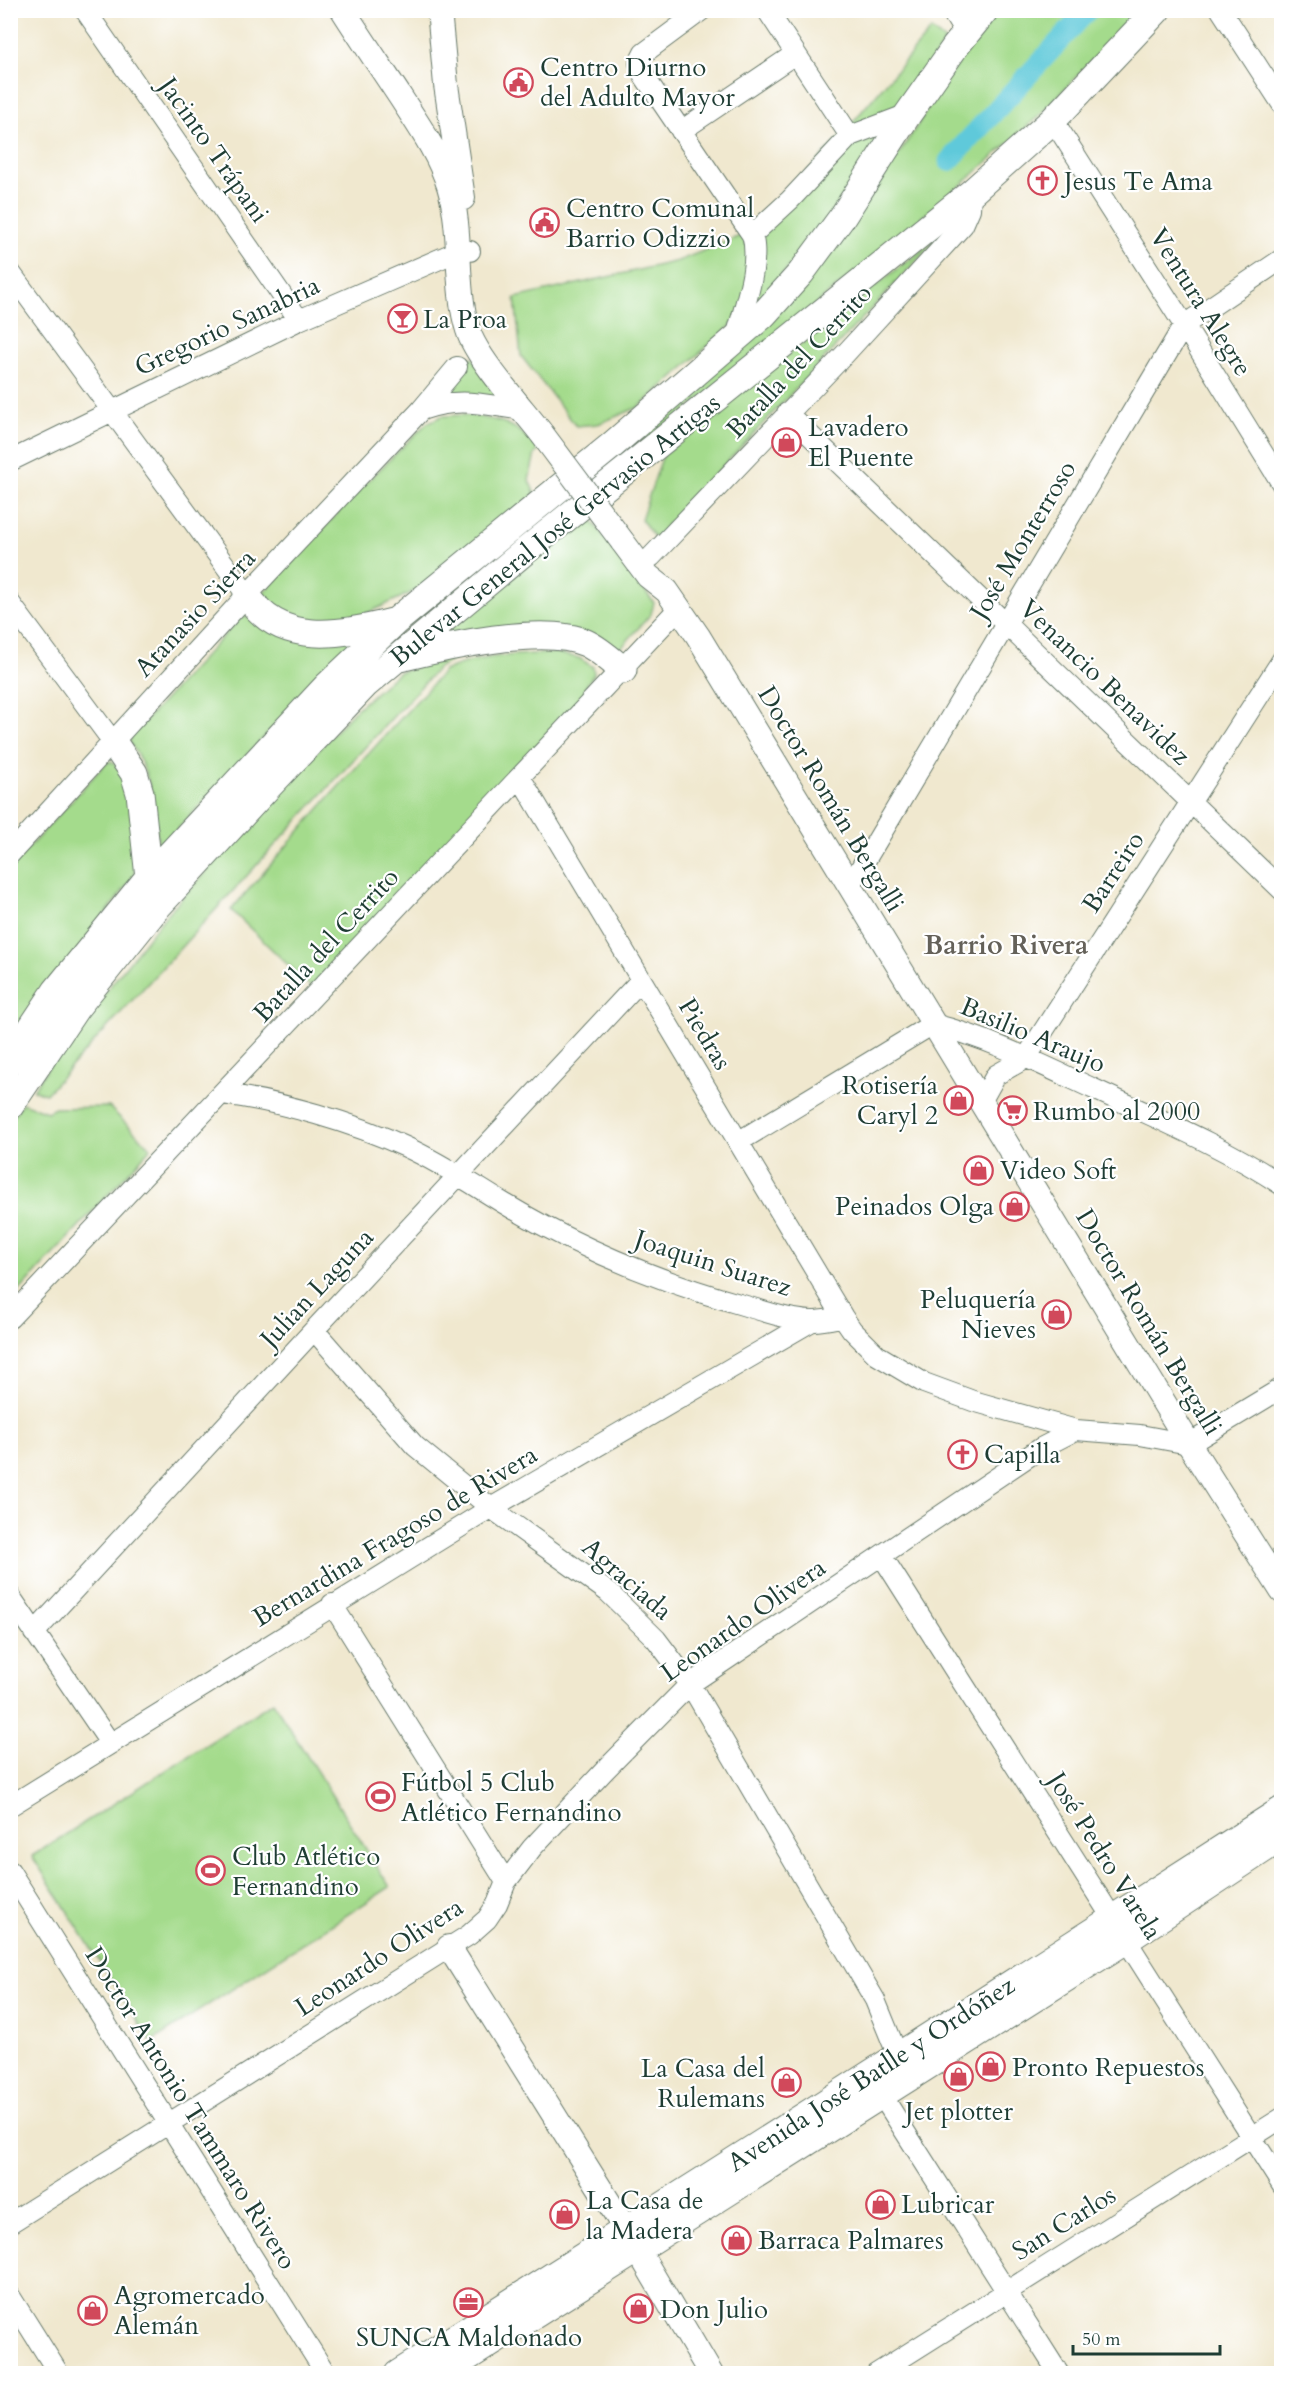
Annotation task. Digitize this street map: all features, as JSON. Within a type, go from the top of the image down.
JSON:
[{"type":"main road","name":"Bulevar General José Gervasio Artigas","points":[[10,1060],[56,991],[149,877],[328,685],[396,621],[611,446],[736,339],[801,273],[849,207],[908,114],[958,22],[985,10]]},
{"type":"main road","name":"Bulevar General José Gervasio Artigas","points":[[10,1106],[76,1008],[158,906],[365,685],[524,552],[970,193],[1053,120],[1157,10]]},
{"type":"main road","points":[[247,595],[253,606],[267,619],[283,627],[307,633],[355,632],[396,621]]},
{"type":"main road","points":[[396,659],[422,652],[497,639],[563,636],[585,642],[623,670]]},
{"type":"main road","points":[[113,742],[134,773],[140,793],[149,877]]},
{"type":"main road","name":"Avenida José Batlle y Ordóñez","points":[[398,2373],[881,2094],[1120,1930],[1281,1810]]},
{"type":"main road","name":"Avenida José Batlle y Ordóñez","points":[[441,2373],[631,2239],[898,2056],[1281,1837]]},
{"type":"street","name":"Jacinto Trápani","points":[[85,10],[299,320]]},
{"type":"street","points":[[343,10],[420,127],[436,156],[455,210],[477,311],[484,331],[547,430]]},
{"type":"street","points":[[439,10],[464,251],[464,310],[471,338],[488,365],[524,410],[547,430]]},
{"type":"street","points":[[702,10],[644,53],[639,63],[644,76],[752,235],[756,247],[753,271],[736,339]]},
{"type":"street","points":[[767,10],[850,136]]},
{"type":"street","points":[[1221,10],[1281,104]]},
{"type":"street","points":[[681,131],[795,54]]},
{"type":"street","points":[[752,235],[790,200],[850,136],[908,114]]},
{"type":"street","name":"Ventura Alegre","points":[[1053,120],[1184,325],[1281,484]]},
{"type":"street","name":"Batalla del Cerrito","points":[[651,557],[963,225],[970,209],[970,193]]},
{"type":"street","name":"Gregorio Sanabria","points":[[10,461],[299,320],[464,251]]},
{"type":"street","name":"José Monterroso","points":[[850,886],[1184,325],[1281,259]]},
{"type":"street","points":[[10,272],[247,595]]},
{"type":"street","name":"Atanasio Sierra","points":[[10,854],[247,595],[421,410],[457,367]]},
{"type":"street","points":[[421,410],[451,401],[471,401],[524,410]]},
{"type":"street","name":"Venancio Benavidez","points":[[787,413],[1281,890]]},
{"type":"street","name":"Doctor Román Bergalli","points":[[547,430],[627,537],[648,576],[673,600]]},
{"type":"street","name":"Doctor Román Bergalli","points":[[627,537],[651,557],[673,600],[1281,1591]]},
{"type":"street","name":"Batalla del Cerrito","points":[[10,1318],[623,670],[673,600]]},
{"type":"street","points":[[10,603],[113,742]]},
{"type":"street","name":"Barreiro","points":[[981,1102],[996,1075],[1026,1058],[1281,660]]},
{"type":"street","name":"Piedras","points":[[520,777],[843,1317]]},
{"type":"street","name":"Julian Laguna","points":[[34,1634],[314,1330],[641,981]]},
{"type":"street","name":"Basilio Araujo","points":[[738,1142],[933,1024],[960,1030],[1026,1058],[1215,1146],[1281,1185]]},
{"type":"street","name":"Joaquin Suarez","points":[[223,1094],[245,1097],[345,1123],[405,1147],[460,1174],[501,1201],[549,1228],[643,1272],[718,1298],[787,1317],[812,1321],[843,1317]]},
{"type":"street","points":[[843,1317],[877,1356],[924,1383],[1001,1410],[1076,1430],[1140,1435],[1190,1444],[1281,1388]]},
{"type":"street","name":"Bernardina Fragoso de Rivera","points":[[10,1806],[332,1604],[491,1508],[812,1321]]},
{"type":"street","name":"Agraciada","points":[[314,1330],[415,1446],[491,1508],[580,1570],[633,1615],[663,1648],[690,1684],[875,2000],[898,2056]]},
{"type":"street","name":"Leonardo Olivera","points":[[10,2223],[469,1935],[487,1919],[497,1904],[506,1882],[519,1863],[572,1804],[690,1684],[1041,1448],[1076,1430]]},
{"type":"street","name":"José Pedro Varela","points":[[882,1556],[1281,2185]]},
{"type":"street","points":[[10,1596],[110,1743]]},
{"type":"street","points":[[332,1604],[506,1882]]},
{"type":"street","name":"Doctor Antonio Tammaro Rivero","points":[[10,1871],[326,2373]]},
{"type":"street","points":[[449,1947],[631,2239],[711,2373]]},
{"type":"street","points":[[881,2094],[1059,2373]]},
{"type":"street","name":"San Carlos","points":[[876,2373],[1281,2118]]},
{"type":"street","points":[[10,2296],[59,2373]]},
{"type":"green space","points":[[999,11],[1139,11],[1039,116],[959,187],[619,465],[612,456],[827,258],[890,168],[966,49]]},
{"type":"green space","points":[[931,30],[945,41],[833,212],[790,266],[743,315],[639,407],[598,424],[576,426],[521,356],[515,298],[678,261],[740,236],[756,226],[835,143]]},
{"type":"green space","points":[[942,234],[655,538],[641,519],[663,455],[756,379]]},
{"type":"green space","points":[[472,357],[503,397],[443,397],[465,363]]},
{"type":"green space","points":[[464,415],[497,420],[515,428],[531,441],[539,450],[535,454],[529,480],[535,494],[419,589],[363,615],[322,623],[279,613],[261,595],[365,484],[427,423],[442,416]]},
{"type":"green space","points":[[587,514],[654,603],[651,614],[621,648],[444,637],[442,632]]},
{"type":"green space","points":[[244,616],[355,640],[159,849],[152,794],[144,769],[130,743],[131,736]]},
{"type":"green space","points":[[556,653],[579,658],[593,667],[594,674],[584,689],[586,694],[311,987],[231,910],[330,796],[444,671],[484,658]]},
{"type":"green space","points":[[459,656],[438,668],[46,1094],[33,1090],[58,1052],[167,914],[353,712],[399,672]]},
{"type":"green space","points":[[111,761],[125,774],[136,849],[134,876],[11,1041],[11,867],[105,764]]},
{"type":"green space","points":[[22,1103],[47,1112],[55,1108],[109,1107],[151,1148],[11,1300],[10,1121]]},
{"type":"green space","name":"Club Atlético Fernandino","points":[[273,1702],[390,1887],[151,2042],[32,1856]]},
{"type":"waterway","points":[[949,161],[1088,10]]},
{"type":"place","name":"Centro Diurno del Adulto Mayor","points":[[519,82]]},
{"type":"place","name":"Jesus Te Ama","points":[[1043,181]]},
{"type":"place","name":"Centro Comunal Barrio Odizzio","points":[[545,223]]},
{"type":"place","name":"La Proa","points":[[402,319]]},
{"type":"place","name":"Lavadero El Puente","points":[[787,442]]},
{"type":"place","name":"Rotisería Caryl 2","points":[[959,1100]]},
{"type":"place","name":"Rumbo al 2000","points":[[1012,1111]]},
{"type":"place","name":"Video Soft","points":[[979,1170]]},
{"type":"place","name":"Peinados Olga","points":[[1015,1206]]},
{"type":"place","name":"Peluquería Nieves","points":[[1057,1314]]},
{"type":"place","name":"Capilla","points":[[963,1454]]},
{"type":"place","name":"Fútbol 5 Club Atlético Fernandino","points":[[380,1797]]},
{"type":"place","name":"Club Atlético Fernandino","points":[[211,1871]]},
{"type":"place","name":"Pronto Repuestos","points":[[991,2067]]},
{"type":"place","name":"Jet plotter","points":[[959,2077]]},
{"type":"place","name":"La Casa del Rulemans","points":[[786,2083]]},
{"type":"place","name":"Lubricar","points":[[880,2204]]},
{"type":"place","name":"La Casa de la Madera","points":[[565,2215]]},
{"type":"place","name":"Barraca Palmares","points":[[737,2240]]},
{"type":"place","name":"SUNCA Maldonado","points":[[469,2303]]},
{"type":"place","name":"Don Julio","points":[[639,2309]]},
{"type":"place","name":"Agromercado Alemán","points":[[93,2310]]},
{"type":"district","name":"Barrio Rivera","points":[[1006,945]]}]
